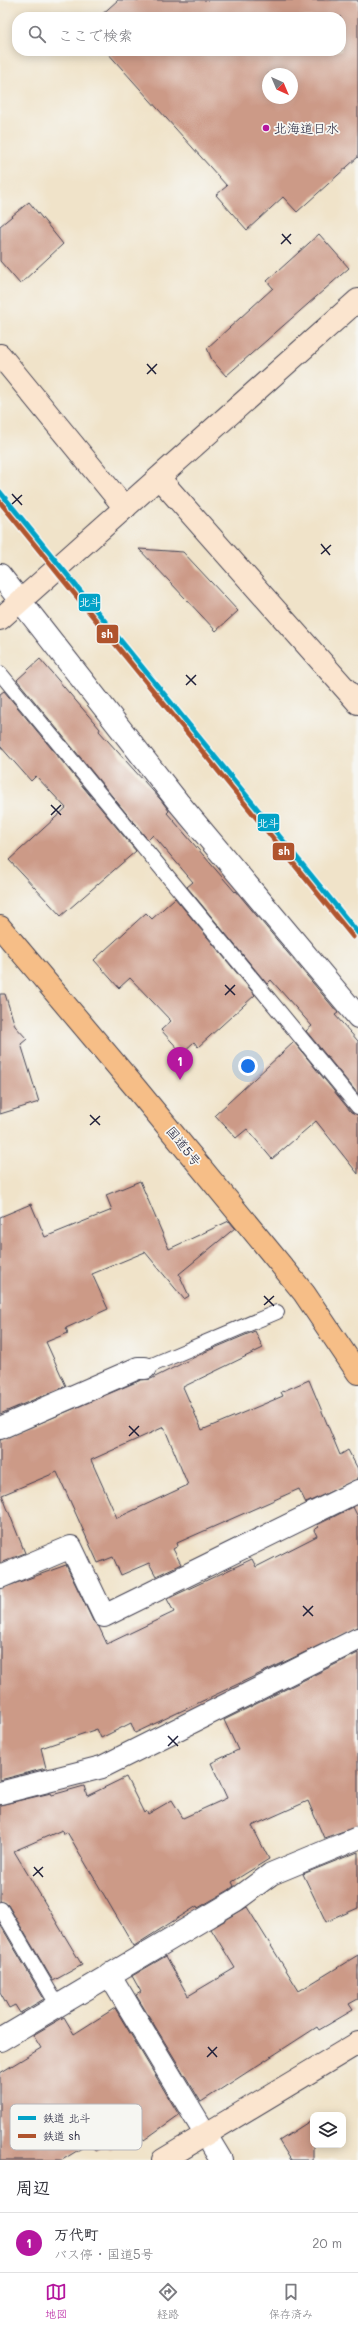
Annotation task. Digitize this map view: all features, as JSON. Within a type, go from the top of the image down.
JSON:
[{"type":"highway","name":"国道5号","points":[[0,927],[144,1097],[304,1293],[358,1372]]},
{"type":"street","points":[[0,619],[358,300]]},
{"type":"street","points":[[0,356],[125,508]]},
{"type":"street","points":[[158,478],[358,703]]},
{"type":"street","points":[[0,575],[22,600],[178,802],[358,1017]]},
{"type":"street","points":[[0,1428],[138,1368],[145,1368]]},
{"type":"street","points":[[0,1577],[71,1547],[104,1616],[358,1490]]},
{"type":"street","points":[[0,1793],[102,1767],[358,1639]]},
{"type":"street","points":[[0,2040],[236,1900],[271,1874],[358,1838]]},
{"type":"street","points":[[109,1974],[221,2160]]},
{"type":"street","points":[[162,2160],[358,2043]]},
{"type":"lane","points":[[0,673],[358,1107]]},
{"type":"lane","points":[[145,1368],[276,1312]]},
{"type":"lane","points":[[1,1909],[58,2006]]},
{"type":"building","name":"北海道日水","points":[[118,0],[358,0],[358,157],[297,212],[283,197],[247,230],[216,195],[227,186],[110,56],[346,56],[346,12],[105,12]]},
{"type":"building","points":[[29,202],[63,244],[20,284],[0,261],[0,226]]},
{"type":"building","points":[[319,234],[349,268],[226,376],[212,360],[207,348],[273,288],[267,281]]},
{"type":"building","points":[[139,549],[183,552],[238,611],[216,631]]},
{"type":"building","points":[[40,659],[100,729],[99,731],[161,800],[169,811],[167,813],[235,892],[236,891],[338,1013],[335,1015],[358,1041],[358,1094],[306,1031],[312,1026],[271,980],[267,984],[187,887],[193,882],[153,835],[148,840],[17,680]]},
{"type":"building","points":[[4,691],[136,851],[61,916],[9,860],[66,808],[36,776],[31,781],[0,746],[0,694]]},
{"type":"building","points":[[175,898],[255,995],[198,1047],[194,1042],[182,1053],[161,1030],[171,1021],[130,978],[119,988],[94,960],[146,913],[152,919]]},
{"type":"building","points":[[0,994],[5,994],[15,1026],[27,1039],[21,1044],[39,1102],[0,1114]]},
{"type":"building","points":[[294,1042],[351,1112],[358,1115],[358,1174],[316,1121],[272,1159],[247,1129],[236,1138],[215,1115]]},
{"type":"building","points":[[140,1181],[169,1249],[229,1221],[235,1228],[179,1274],[189,1296],[184,1299],[145,1252],[92,1274],[108,1309],[66,1328],[68,1333],[46,1342],[66,1386],[0,1414],[0,1217],[31,1204],[45,1237],[112,1210],[106,1195]]},
{"type":"building","points":[[255,1331],[263,1348],[183,1387],[202,1430],[283,1396],[281,1392],[309,1380],[340,1455],[348,1450],[358,1469],[358,1479],[306,1503],[299,1489],[177,1543],[178,1546],[173,1549],[181,1564],[156,1576],[149,1563],[121,1575],[113,1557],[98,1563],[57,1472],[2,1495],[25,1553],[0,1563],[0,1440],[141,1380],[151,1379],[205,1352]],"holes":[[[164,1427],[188,1485],[117,1518],[91,1460]]]},
{"type":"building","points":[[353,1507],[358,1517],[358,1627],[135,1733],[131,1723],[101,1738],[97,1729],[41,1748],[46,1768],[0,1780],[0,1589],[66,1565],[93,1621],[99,1627],[107,1644],[174,1612],[167,1599],[252,1559],[256,1567],[317,1536],[314,1530],[319,1527],[317,1525]]},
{"type":"building","points":[[358,1653],[358,1826],[324,1838],[308,1801],[252,1826],[269,1859],[232,1882],[234,1886],[229,1890],[198,1908],[197,1906],[134,1946],[67,1832],[63,1834],[62,1830],[14,1851],[82,1965],[53,1981],[8,1905],[0,1901],[0,1805],[51,1793],[52,1795],[84,1786],[87,1796],[126,1777],[144,1813],[146,1811],[148,1814],[172,1800],[183,1818],[227,1798],[211,1763],[238,1750],[224,1720]]},
{"type":"building","points":[[358,1852],[358,1908],[326,1922],[303,1874]]},
{"type":"building","points":[[247,1907],[299,1991],[358,1955],[358,1999],[349,2004],[353,2010],[319,2030],[317,2027],[201,2102],[136,1995],[141,1992],[132,1976],[166,1956],[188,1996],[235,1968],[211,1929]]},
{"type":"building","points":[[0,1924],[44,1999],[20,2013],[15,2005],[9,2008],[0,1992]]},
{"type":"building","points":[[115,2008],[179,2115],[144,2140],[142,2137],[142,2104],[10,2104],[10,2150],[78,2150],[62,2160],[0,2160],[0,2073],[41,2048],[33,2035],[64,2017],[74,2034]]},
{"type":"building","points":[[310,2121],[310,2148],[313,2148],[313,2160],[291,2160],[279,2141]]},
{"type":"rail line","name":"北斗","points":[[0,492],[358,933]]},
{"type":"rail line","name":"sh","points":[[0,502],[353,937]]},
{"type":"place","name":"北海道日水","points":[[266,128]]},
{"type":"place","name":"万代町","points":[[180,1080]]}]
